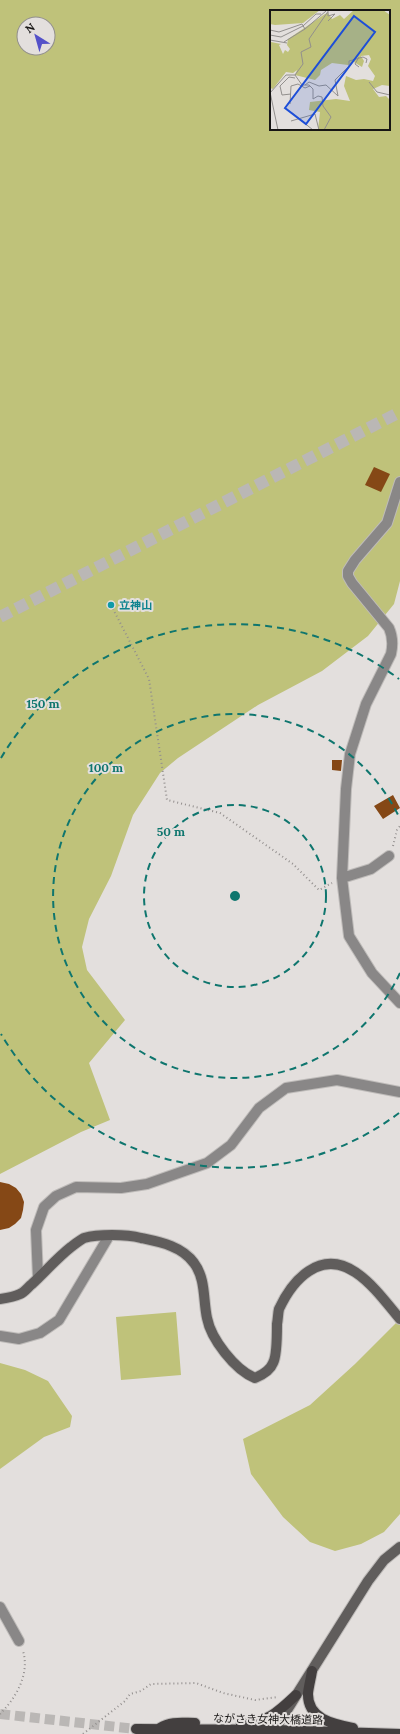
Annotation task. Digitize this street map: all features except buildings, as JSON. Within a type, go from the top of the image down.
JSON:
[{"type":"main road","points":[[312,1671],[308,1693],[310,1704],[315,1713],[325,1720],[338,1725],[361,1730],[364,1733]]},
{"type":"main road","points":[[157,1730],[166,1724],[175,1722],[231,1724],[258,1722],[268,1718],[296,1696]]},
{"type":"main road","name":"ながさき女神大橋道路","points":[[136,1729],[400,1734]]},
{"type":"street","points":[[400,482],[387,523],[355,560],[348,571],[348,576],[352,583],[389,628],[392,634],[392,647],[391,654],[366,704],[350,754],[346,789],[342,878],[349,936],[372,973],[400,1003]]},
{"type":"street","points":[[342,878],[371,869],[389,856]]},
{"type":"street","points":[[38,1278],[36,1230],[44,1207],[56,1196],[76,1186],[121,1188],[148,1184],[207,1163],[231,1145],[259,1108],[286,1088],[337,1080],[400,1092]]},
{"type":"street","points":[[0,1336],[19,1339],[40,1333],[59,1320],[109,1236]]},
{"type":"street","points":[[0,1299],[21,1294],[62,1254],[83,1238],[135,1236],[170,1245],[195,1263],[204,1285],[207,1319],[212,1333],[239,1368],[246,1374],[255,1378],[265,1373],[274,1363],[279,1310],[292,1287],[300,1277],[315,1267],[331,1263],[349,1268],[368,1281],[400,1319]]},
{"type":"street","points":[[273,1732],[368,1581],[384,1560],[400,1547]]},
{"type":"street","points":[[0,1607],[19,1641]]},
{"type":"path","points":[[111,605],[149,679],[167,800],[220,812],[293,864],[319,890],[342,878]]},
{"type":"path","points":[[389,856],[397,830],[400,826]]},
{"type":"path","points":[[0,1714],[11,1702],[19,1689],[25,1666],[24,1653],[19,1641]]},
{"type":"path","points":[[83,1734],[124,1701],[130,1694],[151,1684],[196,1683],[223,1693],[254,1700]]},
{"type":"green space","points":[[0,0],[400,0],[400,581],[394,604],[368,636],[322,671],[258,705],[178,758],[160,773],[133,815],[111,876],[89,919],[82,947],[87,970],[125,1020],[89,1063],[110,1120],[81,1132],[0,1174]]},
{"type":"green space","points":[[176,1312],[181,1375],[121,1380],[116,1317]]},
{"type":"green space","points":[[400,1319],[400,1514],[384,1532],[361,1544],[335,1551],[310,1542],[283,1517],[251,1474],[243,1439],[310,1405],[355,1364]]},
{"type":"green space","points":[[0,1363],[25,1370],[48,1381],[72,1416],[70,1427],[44,1437],[0,1469]]},
{"type":"tunnel","points":[[0,617],[400,412]]},
{"type":"tunnel","points":[[0,1714],[136,1729]]},
{"type":"place","name":"立神山","points":[[111,605]]}]
